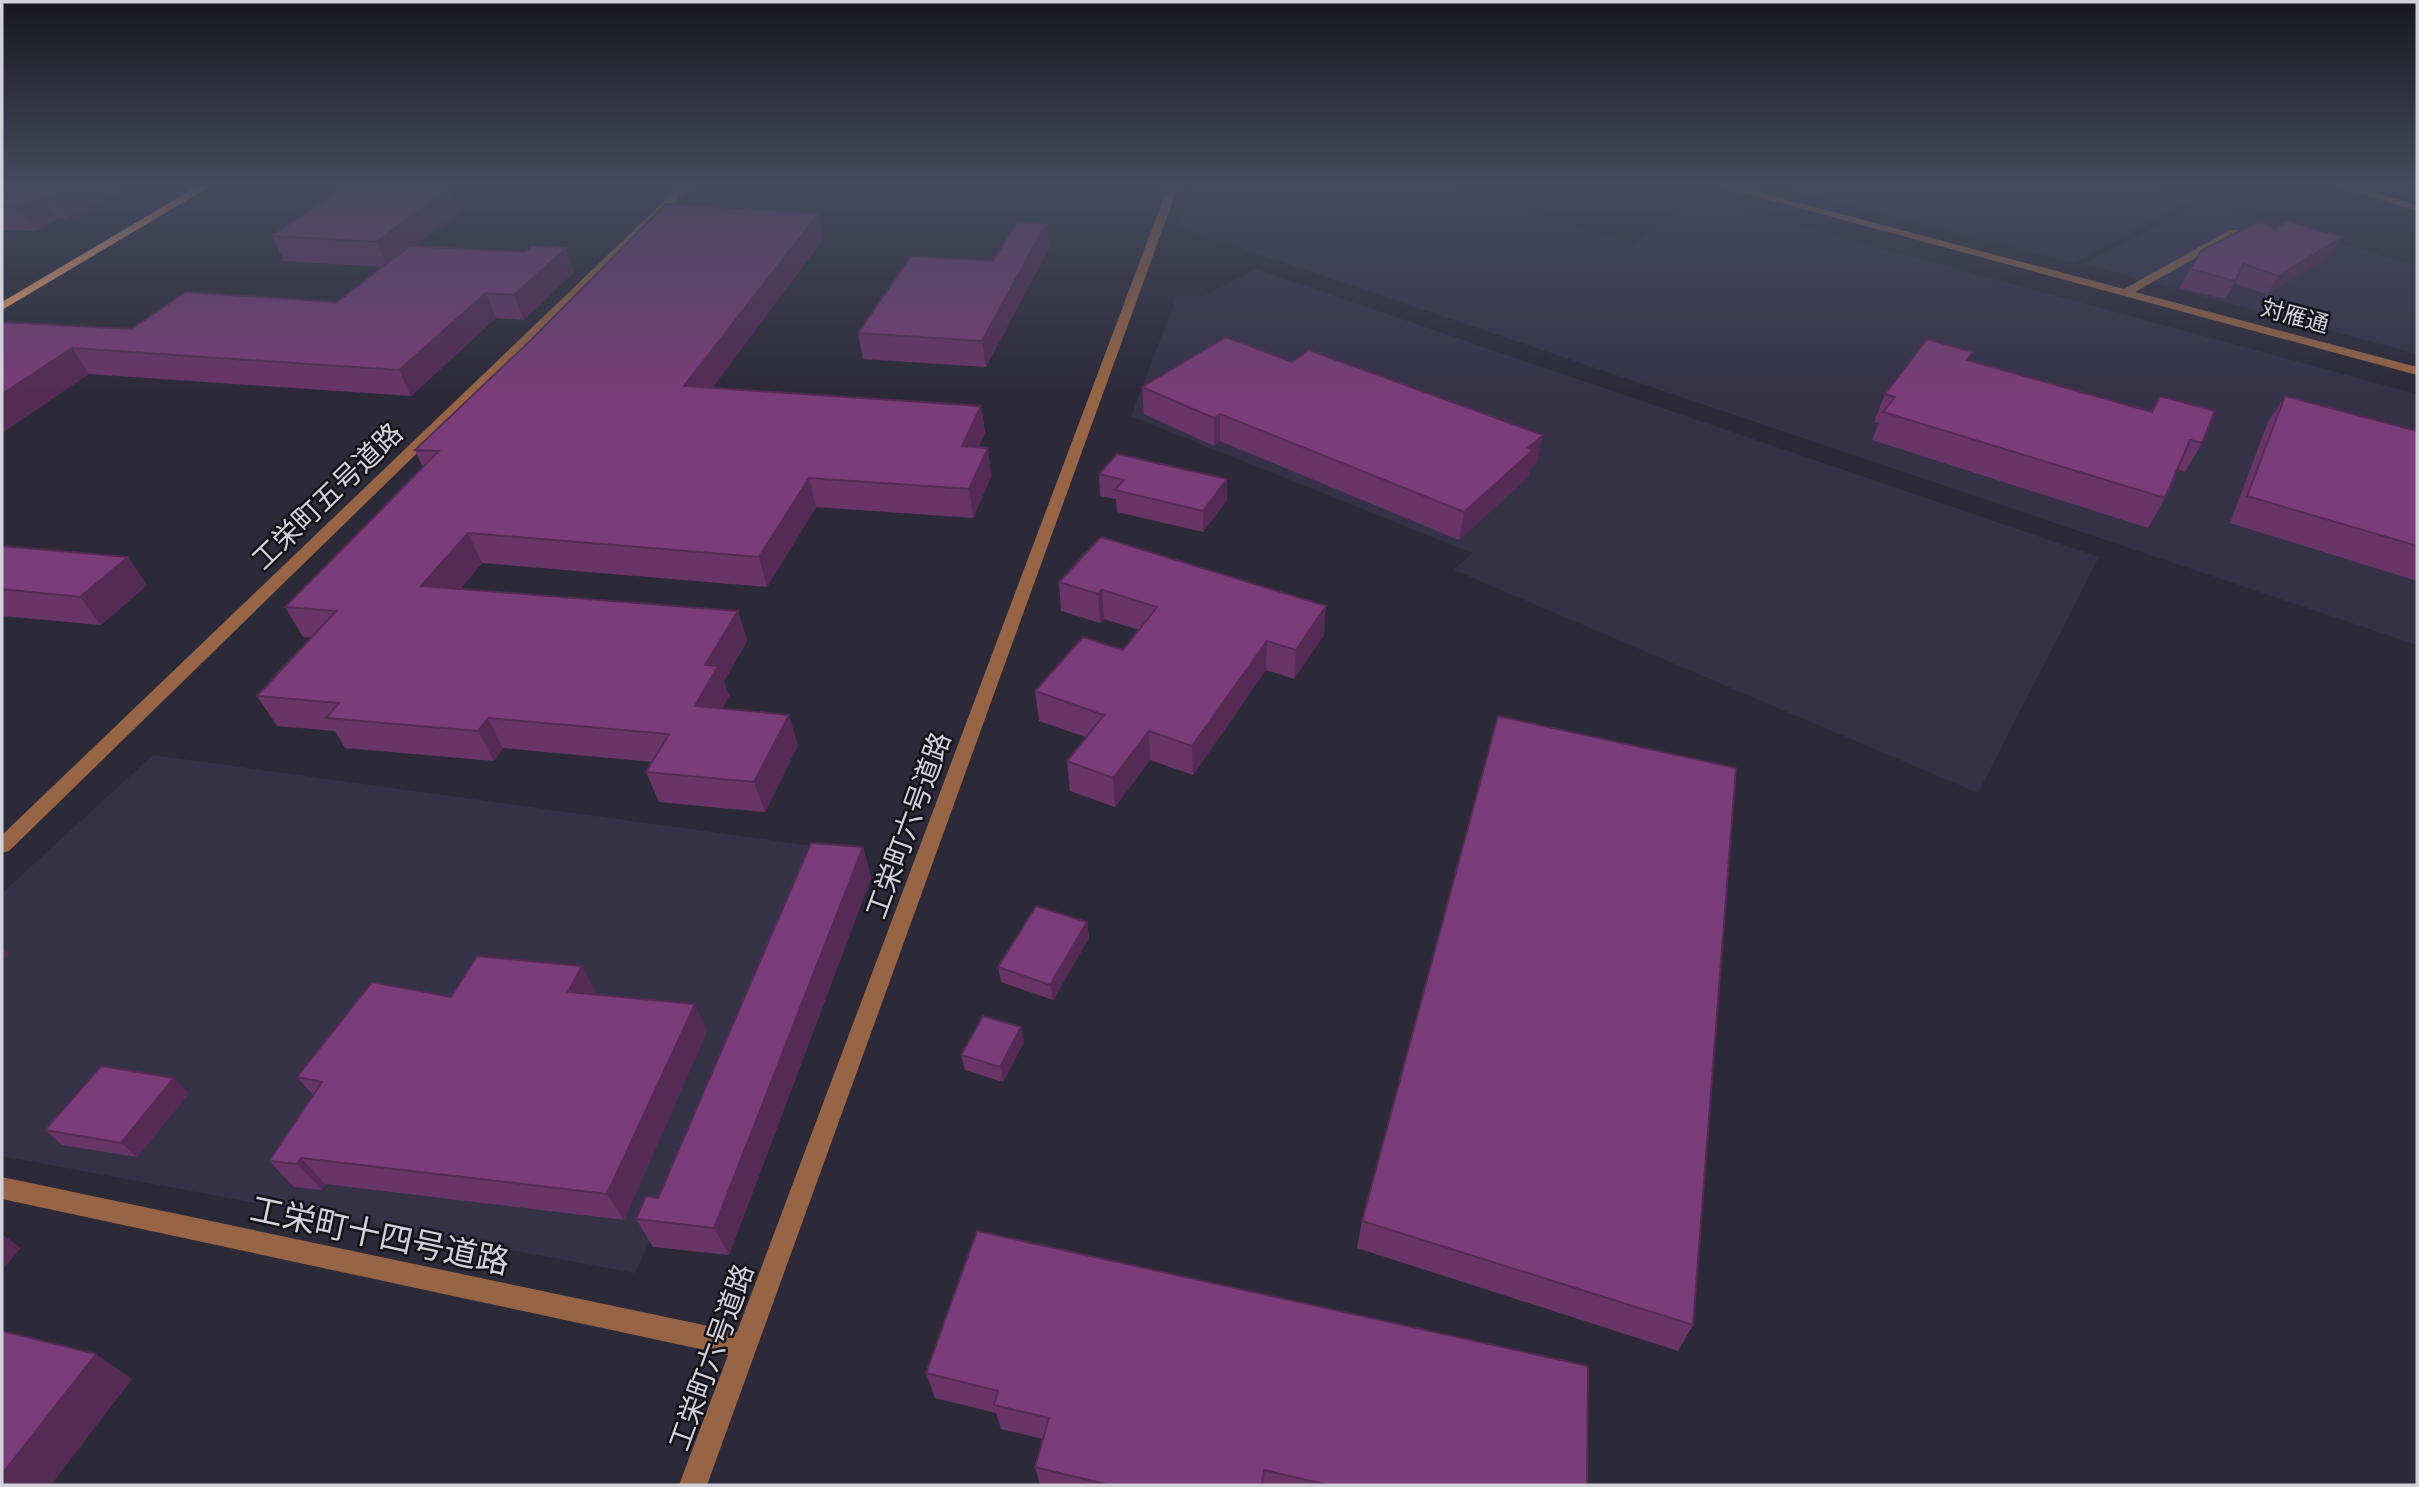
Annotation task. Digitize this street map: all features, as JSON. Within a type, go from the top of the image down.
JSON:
[{"type":"main road","points":[[2,307],[92,253]]},
{"type":"street","name":"工栄町五号道路","points":[[2,846],[616,253]]},
{"type":"street","name":"工栄町六号道路","points":[[693,1485],[1148,253]]},
{"type":"street","name":"対雁通","points":[[1977,253],[2417,371]]},
{"type":"street","points":[[2126,293],[2196,253]]},
{"type":"street","name":"工栄町十四号道路","points":[[2,1188],[744,1346]]},
{"type":"shaded area","points":[[1255,253],[1900,253],[2417,394],[2417,645]]},
{"type":"shaded area","points":[[2037,253],[2092,253],[2074,263]]},
{"type":"shaded area","points":[[2104,253],[2375,253],[2417,266],[2417,354],[2083,264]]},
{"type":"shaded area","points":[[1255,269],[2099,557],[1978,793],[1454,570],[1472,553],[1131,416],[1177,296],[1204,296]]},
{"type":"shaded area","points":[[153,755],[828,848],[635,1273],[2,1156],[2,961],[8,954],[2,953],[2,893]]},
{"type":"building","points":[[400,253],[560,253],[514,295],[486,293],[399,370],[72,348],[2,394],[2,322],[131,329],[186,292],[337,302]]},
{"type":"building","points":[[617,253],[787,253],[684,386],[981,406],[962,446],[988,448],[969,489],[809,478],[759,557],[468,533],[421,586],[738,611],[705,665],[718,666],[695,706],[789,715],[754,782],[646,772],[669,734],[488,718],[478,731],[326,718],[339,703],[257,696],[336,611],[285,607],[439,451],[415,450],[530,341]]},
{"type":"building","points":[[998,253],[1030,253],[982,341],[858,333],[911,256],[993,261]]},
{"type":"building","points":[[2200,253],[2315,253],[2278,276],[2244,264],[2235,281],[2190,269]]},
{"type":"building","points":[[1226,337],[1292,362],[1309,350],[1543,435],[1528,448],[1533,450],[1464,512],[1220,414],[1214,418],[1142,387]]},
{"type":"building","points":[[1927,339],[1973,352],[1967,360],[2152,412],[2160,396],[2215,411],[2202,443],[2190,440],[2165,498],[1883,412],[1895,397],[1885,394]]},
{"type":"building","points":[[2285,396],[2417,431],[2417,546],[2247,496]]},
{"type":"building","points":[[1117,454],[1227,479],[1203,511],[1115,490],[1124,480],[1099,474]]},
{"type":"building","points":[[1101,537],[1326,606],[1296,650],[1267,641],[1192,746],[1149,731],[1113,778],[1067,761],[1104,715],[1035,691],[1083,637],[1123,650],[1157,607],[1102,590],[1098,594],[1059,582]]},
{"type":"building","points":[[2,546],[128,557],[80,597],[2,589]]},
{"type":"building","points":[[1498,716],[1736,768],[1693,1325],[1362,1221]]},
{"type":"building","points":[[811,843],[863,847],[714,1228],[636,1219],[646,1196],[658,1198]]},
{"type":"building","points":[[1036,906],[1087,922],[1050,985],[998,967]]},
{"type":"building","points":[[477,956],[582,966],[568,992],[695,1004],[607,1194],[301,1158],[297,1164],[269,1161],[322,1082],[297,1077],[372,982],[451,997]]},
{"type":"building","points":[[983,1016],[1021,1027],[1000,1067],[961,1055]]},
{"type":"building","points":[[101,1066],[174,1078],[121,1143],[45,1130]]},
{"type":"building","points":[[977,1231],[1588,1366],[1587,1485],[1328,1485],[1264,1470],[1262,1485],[1109,1485],[1035,1467],[1049,1418],[994,1405],[998,1391],[926,1373]]},
{"type":"building","points":[[2,1331],[96,1354],[2,1474]]}]
